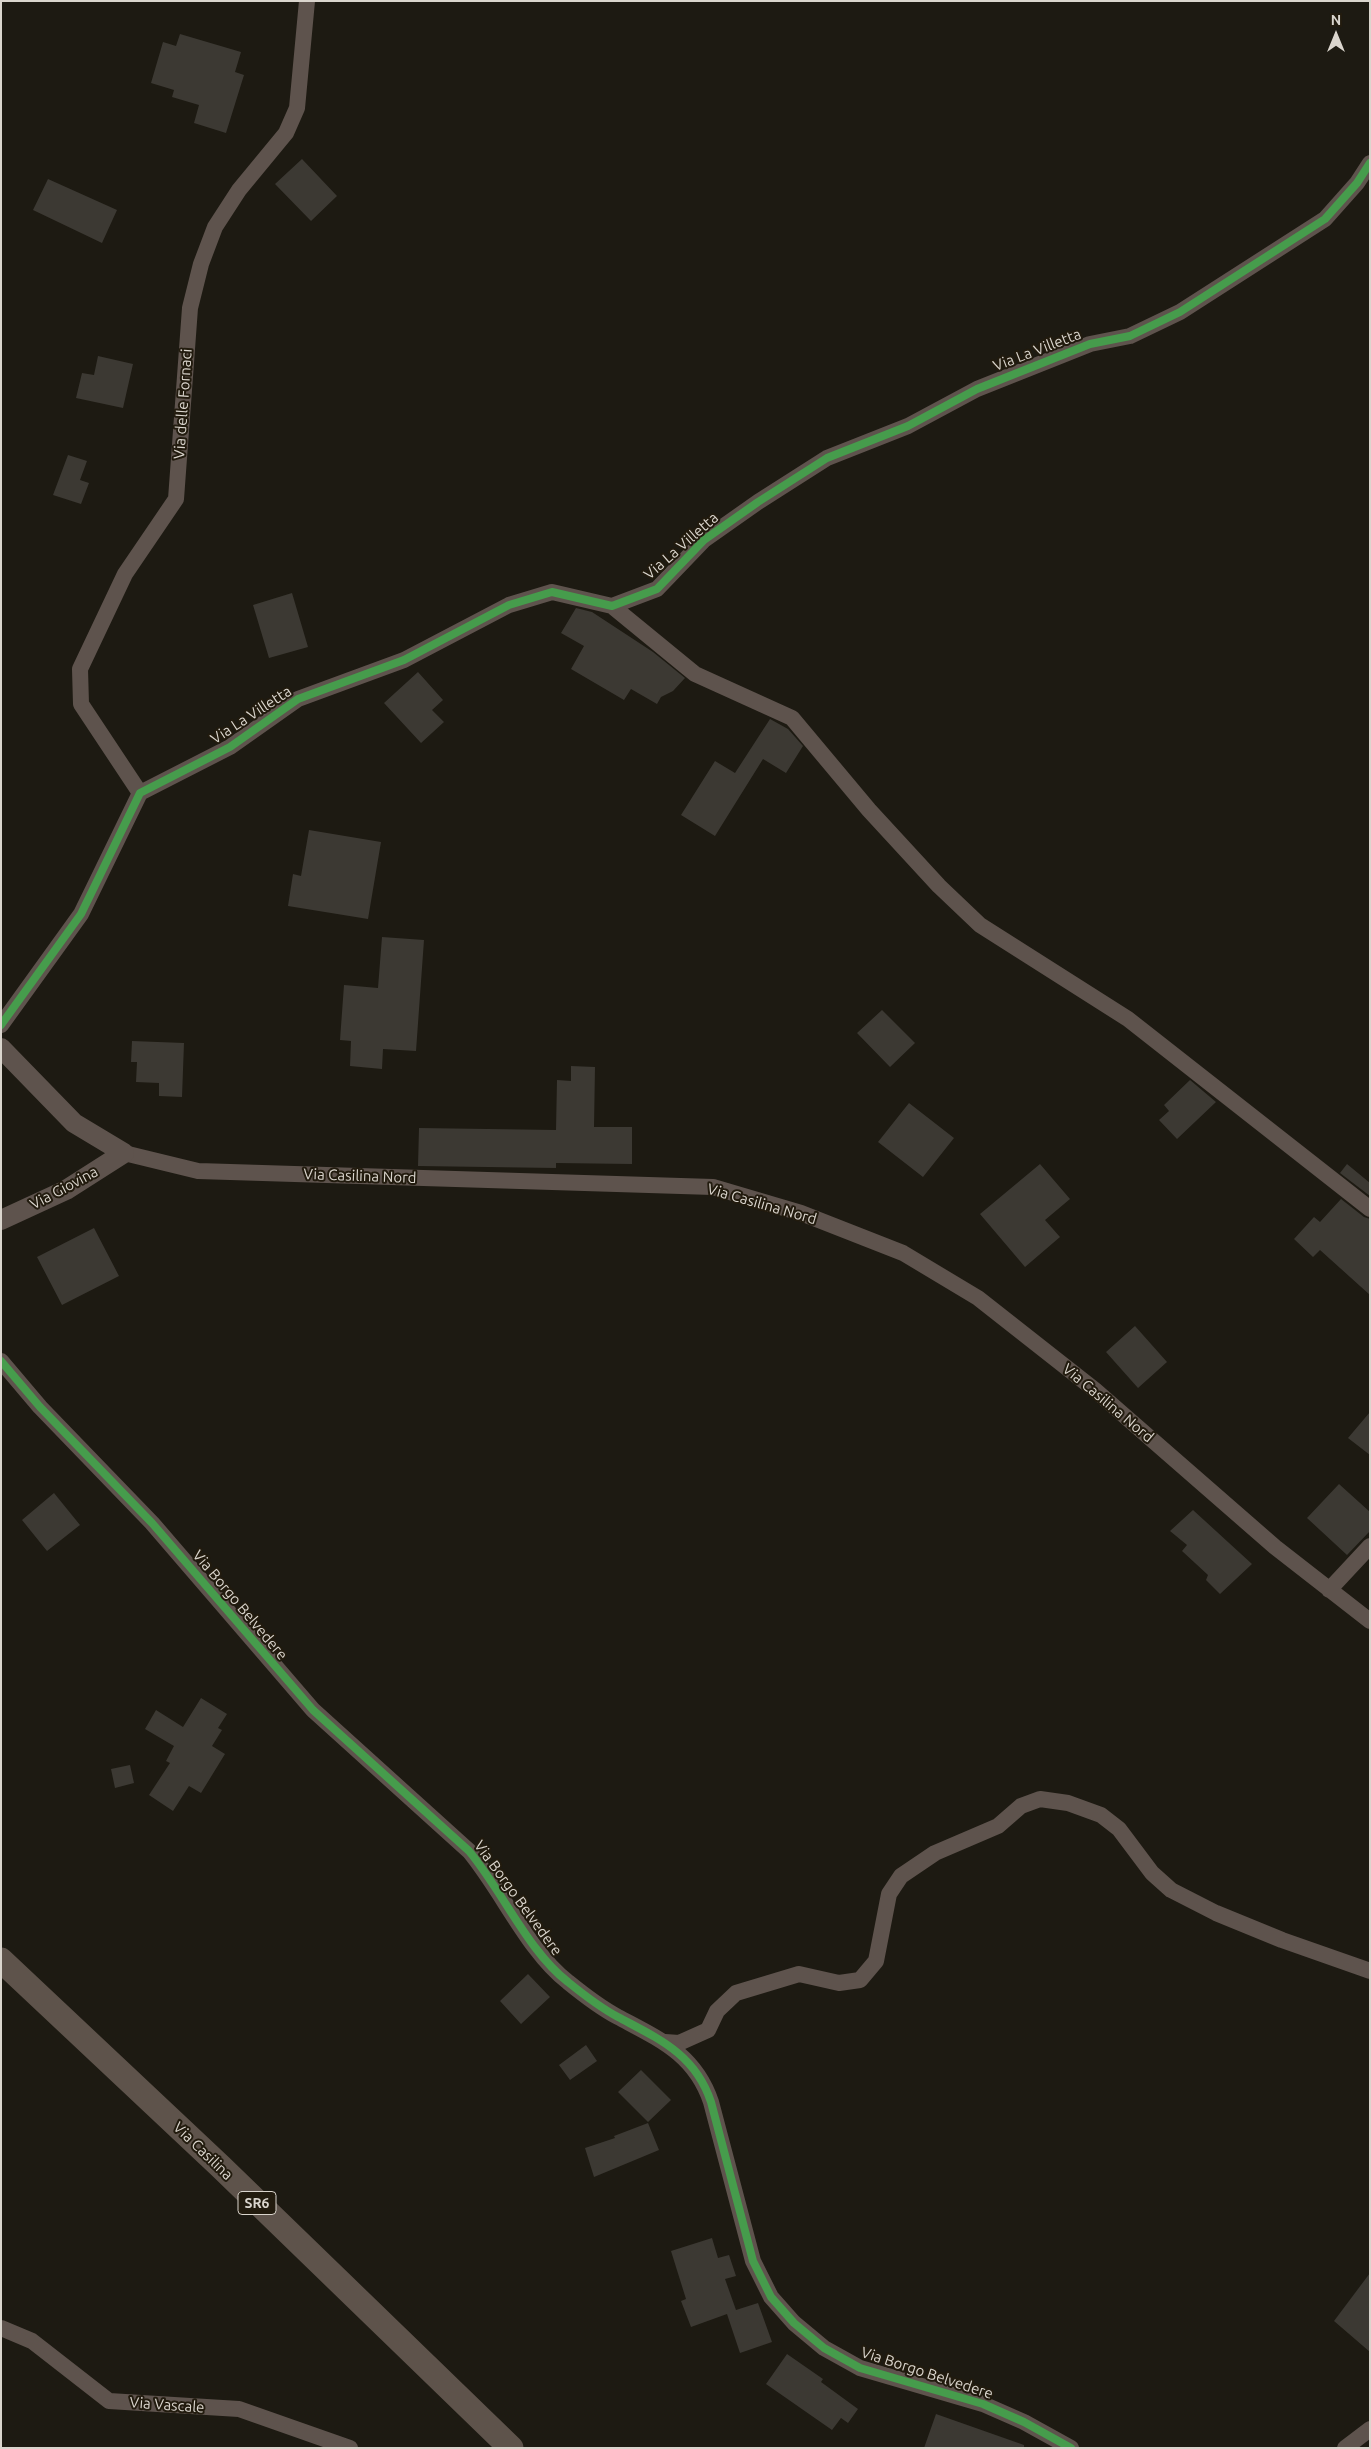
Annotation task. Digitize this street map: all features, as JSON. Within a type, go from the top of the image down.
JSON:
[{"type":"main road","name":"Via Casilina","points":[[1,1960],[234,2180],[511,2448]]},
{"type":"street","name":"Via delle Fornaci","points":[[140,794],[81,704],[80,669],[125,574],[176,499],[192,299],[201,264],[216,227],[239,190],[286,133],[297,108],[307,1]]},
{"type":"street","name":"Via La Villetta","points":[[140,794],[230,748],[298,699],[404,660],[509,605],[552,592],[612,606],[657,589],[704,540],[758,502],[827,458],[908,426],[976,389],[1090,344],[1130,336],[1180,312],[1325,219],[1357,182],[1370,163]]},
{"type":"street","points":[[612,606],[695,674],[792,718],[869,810],[939,886],[980,925],[1128,1019],[1370,1209]]},
{"type":"street","points":[[1,1025],[81,914],[140,794]]},
{"type":"street","name":"Via Casilina Nord","points":[[1,1048],[74,1123],[124,1153],[198,1171],[713,1186],[801,1213],[903,1253],[978,1298],[1095,1390],[1275,1547],[1370,1621]]},
{"type":"street","name":"Via Giovina","points":[[1,1220],[66,1190],[124,1153]]},
{"type":"street","name":"Via Borgo Belvedere","points":[[1,1361],[40,1407],[152,1523],[313,1710],[469,1852],[491,1879],[551,1968],[602,2007],[664,2042],[688,2062],[705,2084],[711,2102],[753,2261],[772,2297],[794,2323],[824,2348],[860,2368],[983,2404],[1024,2422],[1071,2448]]},
{"type":"street","points":[[1329,1590],[1370,1546]]},
{"type":"street","points":[[664,2042],[679,2043],[708,2030],[717,2011],[736,1993],[799,1974],[839,1983],[860,1980],[876,1961],[889,1894],[900,1876],[935,1853],[998,1826],[1021,1806],[1040,1799],[1068,1803],[1101,1814],[1119,1829],[1152,1873],[1172,1890],[1216,1913],[1282,1940],[1370,1971]]},
{"type":"street","name":"Via Vascale","points":[[1,2328],[32,2341],[109,2401],[239,2409],[350,2448]]},
{"type":"street","points":[[1345,2448],[1370,2429]]},
{"type":"building","points":[[180,34],[241,52],[235,72],[244,75],[226,133],[194,123],[199,105],[172,97],[174,90],[151,83],[163,42],[176,46]]},
{"type":"building","points":[[302,159],[337,196],[311,221],[275,184]]},
{"type":"building","points":[[48,179],[117,210],[102,243],[33,210]]},
{"type":"building","points":[[98,356],[133,364],[123,408],[76,398],[82,373],[94,375]]},
{"type":"building","points":[[68,455],[87,461],[80,480],[89,483],[81,504],[53,495]]},
{"type":"building","points":[[292,593],[308,647],[269,658],[253,605]]},
{"type":"building","points":[[576,608],[592,612],[653,652],[685,678],[673,691],[661,697],[657,704],[631,689],[624,700],[571,669],[584,646],[561,633]]},
{"type":"building","points":[[418,672],[443,700],[432,710],[444,722],[421,743],[384,703]]},
{"type":"building","points":[[770,719],[788,729],[803,746],[786,773],[763,759],[715,836],[681,815],[715,761],[735,773]]},
{"type":"building","points":[[309,830],[381,842],[368,919],[288,906],[293,874],[301,876]]},
{"type":"building","points":[[382,937],[424,940],[416,1051],[383,1049],[382,1069],[350,1066],[351,1041],[340,1040],[344,985],[378,988]]},
{"type":"building","points":[[882,1010],[915,1043],[890,1067],[857,1033]]},
{"type":"building","points":[[132,1041],[184,1043],[182,1097],[159,1096],[159,1083],[136,1082],[137,1062],[131,1062]]},
{"type":"building","points":[[571,1066],[595,1067],[594,1127],[632,1127],[632,1164],[556,1163],[556,1168],[418,1166],[419,1128],[556,1130],[557,1080],[571,1081]]},
{"type":"building","points":[[1190,1080],[1216,1102],[1177,1139],[1159,1120],[1169,1111],[1164,1105]]},
{"type":"building","points":[[909,1103],[954,1138],[923,1177],[878,1142]]},
{"type":"building","points":[[1040,1164],[1070,1199],[1045,1220],[1060,1237],[1025,1267],[980,1214]]},
{"type":"building","points":[[1347,1164],[1370,1183],[1370,1196],[1340,1173]]},
{"type":"building","points":[[1341,1199],[1364,1217],[1370,1219],[1370,1295],[1320,1250],[1313,1257],[1294,1239],[1314,1217],[1320,1222]]},
{"type":"building","points":[[94,1228],[119,1276],[62,1305],[37,1257]]},
{"type":"building","points":[[1135,1326],[1167,1362],[1138,1388],[1106,1352]]},
{"type":"building","points":[[1370,1412],[1370,1455],[1348,1438]]},
{"type":"building","points":[[1339,1484],[1370,1512],[1370,1531],[1347,1555],[1307,1518]]},
{"type":"building","points":[[54,1493],[80,1525],[47,1551],[22,1520]]},
{"type":"building","points":[[1193,1510],[1252,1564],[1220,1594],[1206,1580],[1208,1575],[1182,1551],[1187,1545],[1170,1531]]},
{"type":"building","points":[[201,1698],[227,1714],[218,1728],[222,1730],[212,1746],[225,1754],[201,1793],[189,1786],[173,1811],[149,1795],[170,1763],[166,1761],[174,1746],[145,1729],[156,1710],[183,1727]]},
{"type":"building","points":[[130,1765],[134,1783],[115,1788],[111,1769]]},
{"type":"building","points":[[528,1974],[550,1997],[521,2024],[500,2001]]},
{"type":"building","points":[[586,2045],[597,2061],[570,2080],[559,2065]]},
{"type":"building","points":[[641,2070],[671,2100],[648,2122],[618,2092]]},
{"type":"building","points":[[648,2123],[659,2150],[594,2177],[585,2148],[615,2138],[614,2136]]},
{"type":"building","points":[[712,2238],[718,2258],[729,2255],[736,2276],[725,2279],[736,2310],[758,2303],[772,2342],[740,2353],[727,2314],[691,2327],[681,2301],[686,2299],[671,2251]]},
{"type":"building","points":[[1370,2273],[1370,2352],[1334,2321]]},
{"type":"building","points":[[787,2354],[823,2379],[821,2382],[858,2409],[848,2423],[841,2418],[832,2430],[766,2384]]},
{"type":"building","points":[[936,2414],[1024,2445],[1024,2448],[924,2448]]},
{"type":"cycle path","points":[[1,1025],[81,914],[140,793],[230,747],[298,699],[404,660],[509,605],[552,592],[612,606],[657,589],[704,540],[758,502],[827,458],[908,426],[977,389],[1090,344],[1130,336],[1180,312],[1325,219],[1357,183],[1370,163]]},
{"type":"cycle path","points":[[1,1361],[40,1407],[152,1523],[313,1710],[469,1851],[528,1938],[554,1969],[574,1987],[599,2005],[674,2050],[695,2072],[704,2085],[711,2102],[753,2261],[771,2297],[794,2323],[824,2348],[860,2368],[983,2404],[1024,2422],[1071,2448]]}]
